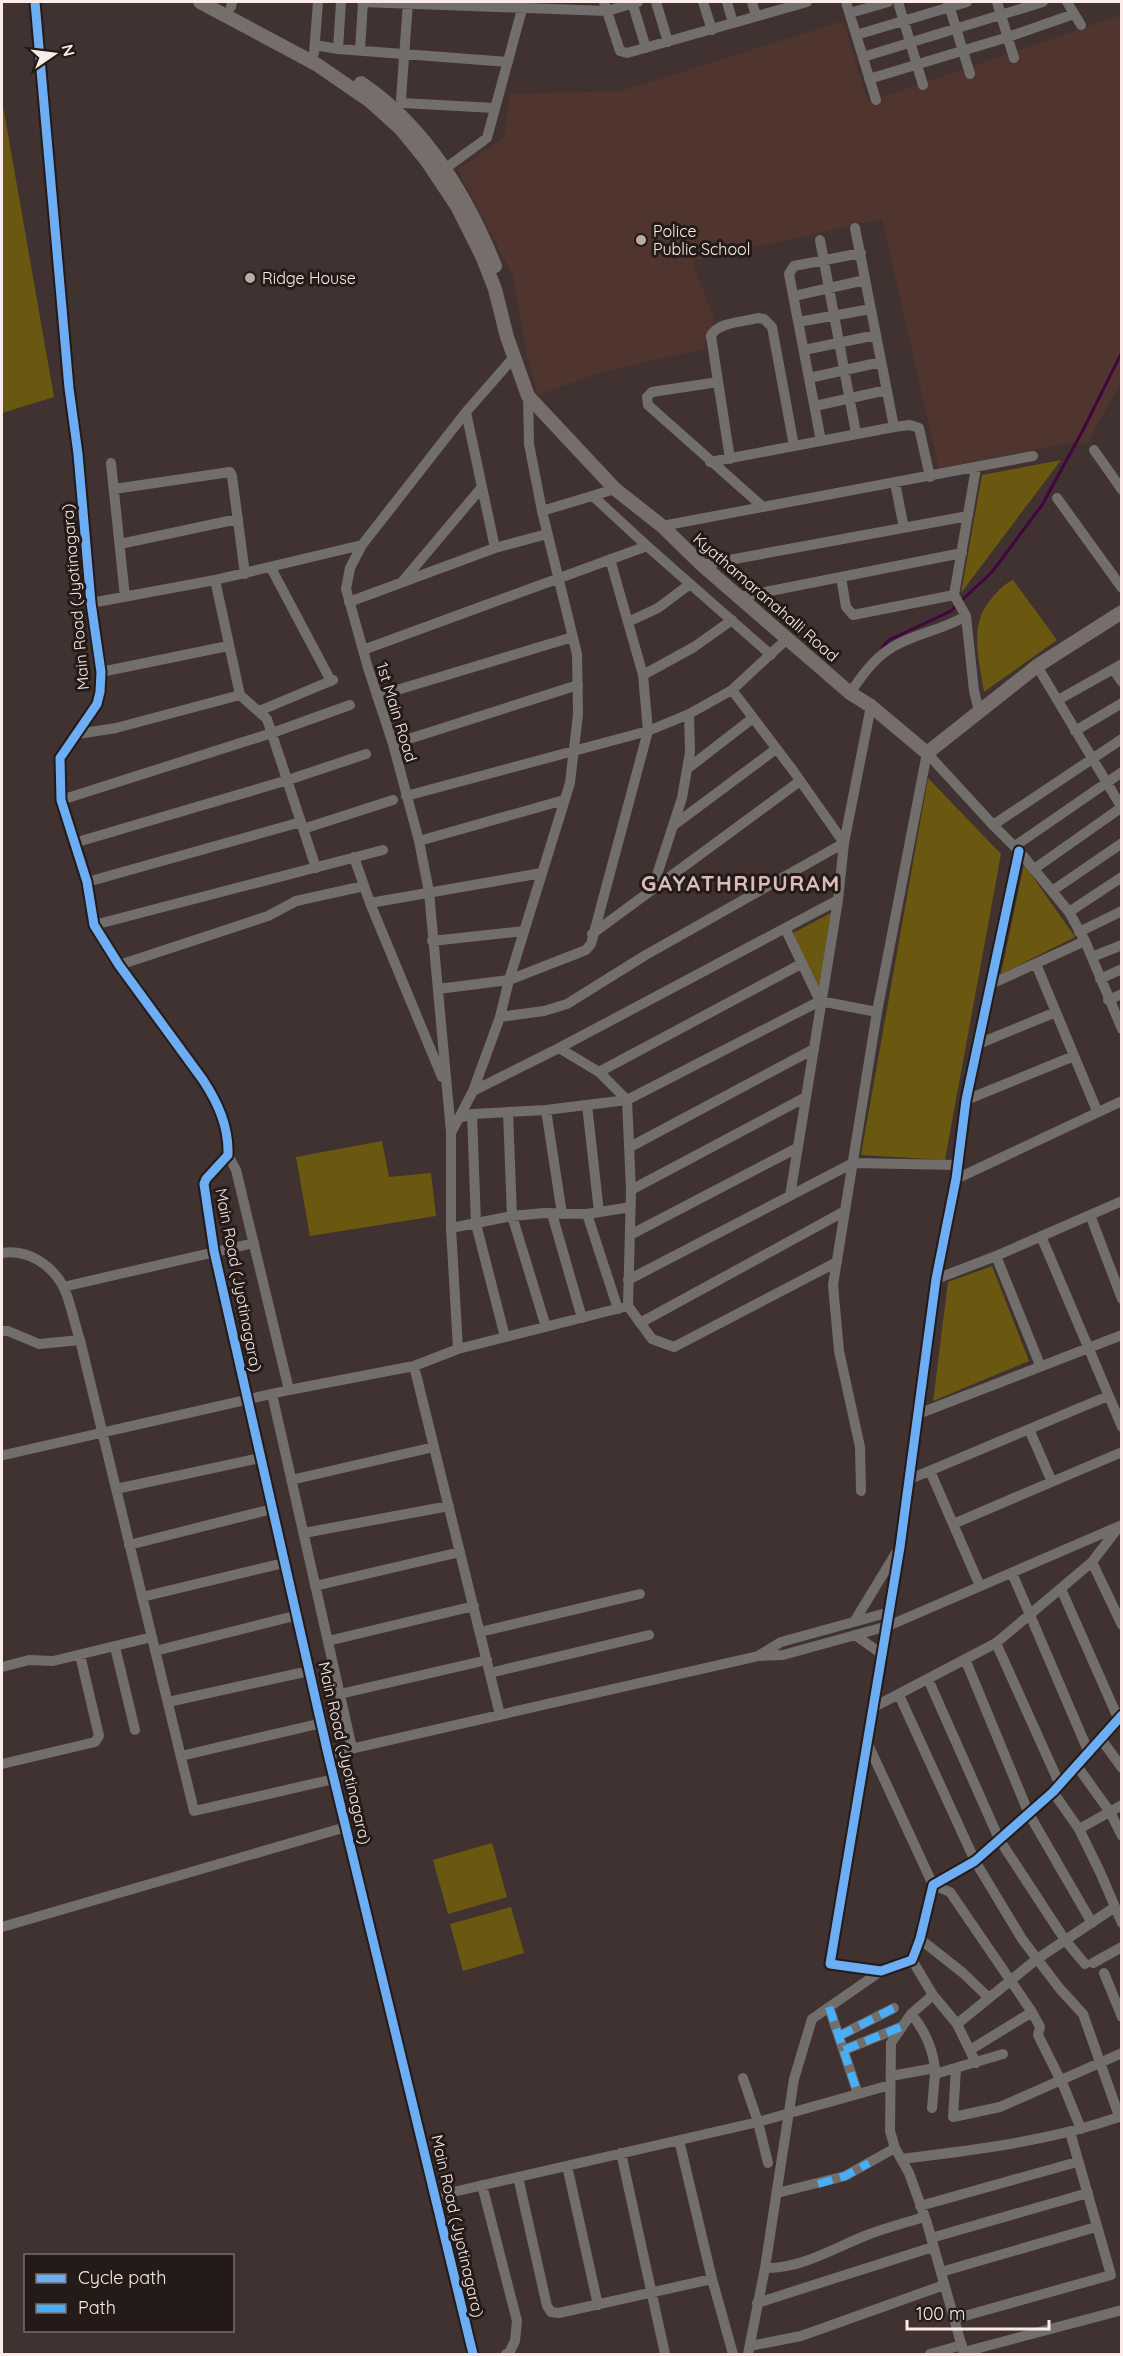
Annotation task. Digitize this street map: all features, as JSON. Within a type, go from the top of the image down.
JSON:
[{"type":"main road","name":"Kyathamaranahalli Road","points":[[200,2],[316,64],[370,101],[401,129],[464,200],[489,250],[502,283],[514,334],[514,354],[528,396],[615,489],[662,526],[702,565],[850,693],[871,706],[927,753]]},
{"type":"main road","name":"Kyathamaranahalli Road","points":[[227,3],[314,49],[378,94],[409,122],[441,172]]},
{"type":"main road","points":[[927,753],[1038,666],[1122,612]]},
{"type":"street","name":"Main Road (Jyotinagara)","points":[[35,2],[69,388],[78,454],[91,603],[101,672],[99,698],[78,734],[60,758],[61,800],[87,882],[94,926],[119,966],[216,1100],[224,1121],[228,1155],[204,1184],[214,1251],[328,1754],[473,2355]]},
{"type":"street","points":[[318,2],[314,49],[360,50],[508,62]]},
{"type":"street","points":[[338,49],[341,2]]},
{"type":"street","points":[[360,50],[362,2],[605,6],[634,2],[646,48]]},
{"type":"street","points":[[408,2],[402,103],[495,108]]},
{"type":"street","points":[[656,2],[668,42]]},
{"type":"street","points":[[703,2],[712,30]]},
{"type":"street","points":[[727,2],[733,23]]},
{"type":"street","points":[[752,2],[756,16]]},
{"type":"street","points":[[605,6],[620,51],[627,54],[756,16],[776,6],[801,2]]},
{"type":"street","points":[[846,2],[876,100]]},
{"type":"street","points":[[850,13],[888,2]]},
{"type":"street","points":[[898,2],[923,85]]},
{"type":"street","points":[[856,35],[904,21],[949,4],[967,2]]},
{"type":"street","points":[[997,2],[1014,58]]},
{"type":"street","points":[[863,57],[1043,2]]},
{"type":"street","points":[[1067,2],[1081,25]]},
{"type":"street","points":[[949,4],[970,74]]},
{"type":"street","points":[[441,172],[487,138],[523,5]]},
{"type":"street","points":[[869,79],[1008,37],[1074,14]]},
{"type":"street","points":[[855,228],[894,427]]},
{"type":"street","points":[[819,240],[856,433]]},
{"type":"street","points":[[821,441],[789,274],[794,266],[861,253]]},
{"type":"street","points":[[794,296],[865,280]]},
{"type":"street","points":[[798,322],[871,309]]},
{"type":"street","points":[[730,459],[712,332],[719,327],[758,318],[768,322],[772,327],[794,446]]},
{"type":"street","points":[[804,350],[876,335]]},
{"type":"street","name":"1st Main Road","points":[[458,1349],[451,1228],[451,1133],[429,892],[419,841],[393,744],[376,696],[346,590],[350,568],[362,544],[514,354]]},
{"type":"street","points":[[809,378],[881,362]]},
{"type":"street","points":[[718,382],[652,392],[647,397],[648,405],[763,507]]},
{"type":"street","points":[[814,406],[887,390]]},
{"type":"street","points":[[451,1133],[473,1091],[500,1017],[509,980],[570,783],[578,714],[577,654],[542,511],[529,444],[528,396]]},
{"type":"street","points":[[466,412],[495,548]]},
{"type":"street","points":[[710,462],[856,433],[910,425],[919,429],[930,477]]},
{"type":"street","points":[[1094,450],[1122,490]]},
{"type":"street","points":[[662,526],[1033,456]]},
{"type":"street","points":[[111,464],[125,597]]},
{"type":"street","points":[[850,693],[870,666],[889,649],[955,623],[959,604],[962,553],[976,468]]},
{"type":"street","points":[[114,489],[230,472],[245,574]]},
{"type":"street","points":[[895,483],[904,528]]},
{"type":"street","points":[[401,582],[482,487]]},
{"type":"street","points":[[542,511],[615,489]]},
{"type":"street","points":[[594,496],[646,546],[771,655]]},
{"type":"street","points":[[1058,498],[1122,588]]},
{"type":"street","points":[[702,565],[968,516]]},
{"type":"street","points":[[120,544],[238,519]]},
{"type":"street","points":[[350,602],[495,548],[548,534]]},
{"type":"street","points":[[91,603],[245,574],[362,544]]},
{"type":"street","points":[[363,650],[646,546]]},
{"type":"street","points":[[740,597],[962,553]]},
{"type":"street","points":[[438,989],[509,980],[586,950],[591,944],[648,731],[643,675],[610,559]]},
{"type":"street","points":[[259,711],[332,680],[271,568]]},
{"type":"street","points":[[841,577],[846,607],[853,615],[959,604]]},
{"type":"street","points":[[215,580],[240,695],[267,719],[316,868]]},
{"type":"street","points":[[628,622],[658,608],[690,584]]},
{"type":"street","points":[[959,604],[979,711]]},
{"type":"street","points":[[643,675],[694,647],[732,620]]},
{"type":"street","points":[[376,696],[573,637]]},
{"type":"street","points":[[406,796],[648,731],[689,714],[732,690],[788,638]]},
{"type":"street","points":[[101,672],[228,646]]},
{"type":"street","points":[[1034,869],[1122,808],[1038,666]]},
{"type":"street","points":[[1058,700],[1117,666],[1122,682]]},
{"type":"street","points":[[393,744],[578,685]]},
{"type":"street","points":[[732,690],[844,843]]},
{"type":"street","points":[[78,734],[116,728],[240,695]]},
{"type":"street","points":[[1075,730],[1122,703]]},
{"type":"street","points":[[61,800],[272,733],[350,705]]},
{"type":"street","points":[[790,1196],[838,900],[844,843],[871,706]]},
{"type":"street","points":[[653,887],[682,798],[690,752],[689,714]]},
{"type":"street","points":[[687,769],[753,718]]},
{"type":"street","points":[[993,825],[1122,739]]},
{"type":"street","points":[[674,825],[776,748]]},
{"type":"street","points":[[861,1491],[860,1447],[839,1351],[833,1285],[877,1011],[927,753]]},
{"type":"street","name":"Kyathamaranahalli Road","points":[[927,753],[1017,848],[1069,912],[1092,957],[1108,1000],[1120,1022]]},
{"type":"street","points":[[74,843],[288,780],[366,754]]},
{"type":"street","points":[[881,1971],[830,1964],[866,1740],[888,1626],[936,1279],[956,1179],[966,1100],[1017,848],[1122,772]]},
{"type":"street","points":[[592,935],[653,887],[800,781]]},
{"type":"street","points":[[87,882],[393,800]]},
{"type":"street","points":[[419,841],[564,800]]},
{"type":"street","points":[[500,1017],[544,1011],[567,1004],[644,956],[844,843]]},
{"type":"street","points":[[1052,891],[1122,843]]},
{"type":"street","points":[[94,926],[383,850]]},
{"type":"street","points":[[354,857],[370,903],[447,1089]]},
{"type":"street","points":[[370,903],[542,873]]},
{"type":"street","points":[[1069,912],[1122,878]]},
{"type":"street","points":[[119,966],[268,916],[296,901],[364,886]]},
{"type":"street","points":[[473,1091],[838,900]]},
{"type":"street","points":[[991,984],[1036,964],[1122,911]]},
{"type":"street","points":[[785,928],[820,1001]]},
{"type":"street","points":[[432,940],[524,931]]},
{"type":"street","points":[[1092,957],[1122,945]]},
{"type":"street","points":[[599,1072],[801,964]]},
{"type":"street","points":[[1036,964],[1097,1111]]},
{"type":"street","points":[[1100,979],[1122,969]]},
{"type":"street","points":[[1108,1000],[1122,994]]},
{"type":"street","points":[[459,1118],[472,1114],[546,1110],[627,1100],[820,1001],[877,1011]]},
{"type":"street","points":[[978,1044],[1056,1012]]},
{"type":"street","points":[[559,1048],[599,1072],[627,1100],[631,1207],[628,1281],[623,1308]]},
{"type":"street","points":[[630,1147],[814,1049]]},
{"type":"street","points":[[966,1100],[1074,1056]]},
{"type":"street","points":[[631,1190],[806,1097]]},
{"type":"street","points":[[956,1179],[1122,1101]]},
{"type":"street","points":[[587,1105],[599,1212]]},
{"type":"street","points":[[546,1110],[557,1214],[582,1318]]},
{"type":"street","points":[[508,1112],[512,1216],[546,1327]]},
{"type":"street","points":[[472,1114],[477,1224],[505,1338]]},
{"type":"street","points":[[630,1235],[797,1148]]},
{"type":"street","points":[[228,1155],[236,1170],[289,1390]]},
{"type":"street","points":[[628,1281],[853,1163],[957,1165]]},
{"type":"street","points":[[936,1279],[996,1256],[1122,1201]]},
{"type":"street","points":[[451,1228],[512,1216],[587,1214],[631,1207]]},
{"type":"street","points":[[640,1323],[845,1211]]},
{"type":"street","points":[[587,1214],[623,1308],[640,1323],[652,1339],[674,1347],[837,1262]]},
{"type":"street","points":[[1090,1215],[1122,1299]]},
{"type":"street","points":[[1041,1236],[1122,1427]]},
{"type":"street","points":[[63,1287],[214,1251],[254,1244]]},
{"type":"street","points":[[2,1253],[10,1251],[36,1258],[51,1270],[63,1287],[80,1340],[194,1811],[334,1779]]},
{"type":"street","points":[[996,1256],[1040,1365]]},
{"type":"street","points":[[4,1455],[247,1399],[414,1366],[458,1349],[623,1308]]},
{"type":"street","points":[[2,1331],[8,1331],[39,1344],[80,1340]]},
{"type":"street","points":[[918,1414],[1122,1335]]},
{"type":"street","points":[[414,1366],[500,1714]]},
{"type":"street","points":[[272,1394],[352,1748]]},
{"type":"street","points":[[910,1479],[1108,1396]]},
{"type":"street","points":[[1029,1430],[1052,1482]]},
{"type":"street","points":[[291,1480],[434,1447]]},
{"type":"street","points":[[953,1524],[1122,1452]]},
{"type":"street","points":[[116,1489],[260,1458]]},
{"type":"street","points":[[930,1471],[980,1586]]},
{"type":"street","points":[[303,1533],[449,1506]]},
{"type":"street","points":[[129,1545],[272,1509]]},
{"type":"street","points":[[874,1707],[996,1643],[1092,1562],[1121,1528]]},
{"type":"street","points":[[328,1754],[758,1656],[783,1655],[888,1626],[1121,1528]]},
{"type":"street","points":[[854,1622],[900,1547]]},
{"type":"street","points":[[315,1586],[460,1552]]},
{"type":"street","points":[[1092,1562],[1122,1626]]},
{"type":"street","points":[[142,1597],[284,1563]]},
{"type":"street","points":[[1011,1573],[1031,1614],[1089,1753]]},
{"type":"street","points":[[933,1885],[975,1861],[1029,1814],[1057,1788],[1120,1717],[1061,1589]]},
{"type":"street","points":[[480,1632],[640,1594]]},
{"type":"street","points":[[328,1641],[474,1606]]},
{"type":"street","points":[[758,1656],[781,1642],[890,1612]]},
{"type":"street","points":[[155,1651],[298,1615]]},
{"type":"street","points":[[490,1673],[650,1635]]},
{"type":"street","points":[[855,1635],[883,1655]]},
{"type":"street","points":[[2,1667],[29,1660],[53,1661],[152,1637]]},
{"type":"street","points":[[996,1643],[1057,1788],[1079,1829],[1122,1923]]},
{"type":"street","points":[[115,1647],[135,1730]]},
{"type":"street","points":[[2,1764],[95,1742],[99,1736],[80,1655]]},
{"type":"street","points":[[965,1659],[1029,1814],[1092,1923]]},
{"type":"street","points":[[340,1694],[487,1660]]},
{"type":"street","points":[[168,1702],[309,1671]]},
{"type":"street","points":[[928,1679],[999,1839],[1065,1940],[1089,1964],[1122,1947]]},
{"type":"street","points":[[899,1695],[975,1861],[1022,1939],[1060,1989],[1083,2014],[1120,2116],[1070,2132],[996,2147],[901,2159]]},
{"type":"street","points":[[180,1756],[322,1723]]},
{"type":"street","points":[[1101,1739],[1122,1768]]},
{"type":"street","points":[[866,1740],[933,1885],[920,1939],[912,1960],[881,1971],[812,2019],[794,2079],[765,2268],[749,2350],[801,2336],[944,2285]]},
{"type":"street","points":[[1077,1766],[1110,1812],[1122,1836]]},
{"type":"street","points":[[1079,1829],[1122,1804]]},
{"type":"street","points":[[2,1927],[346,1827]]},
{"type":"street","points":[[933,1885],[950,1892],[1032,2012],[1040,2027],[1038,2035],[1061,2080],[1081,2129]]},
{"type":"street","points":[[1110,1896],[1122,1891]]},
{"type":"street","points":[[957,2024],[1037,1959],[1115,1908]]},
{"type":"street","points":[[920,1939],[963,1973],[989,1998]]},
{"type":"street","points":[[912,1960],[933,1995],[957,2024],[976,2063]]},
{"type":"street","points":[[1104,1973],[1122,2017]]},
{"type":"street","points":[[933,1995],[911,2014],[891,2043],[890,2131],[895,2148],[909,2173],[924,2217],[963,2351]]},
{"type":"street","points":[[829,2007],[858,2094]]},
{"type":"street","points":[[839,2036],[894,2008]]},
{"type":"street","points":[[970,2050],[1032,2012]]},
{"type":"street","points":[[911,2014],[934,2057],[932,2108]]},
{"type":"street","points":[[844,2050],[901,2027]]},
{"type":"street","points":[[956,2069],[953,2117],[1000,2107],[1122,2053]]},
{"type":"street","points":[[436,2196],[788,2115],[858,2094],[891,2080],[956,2069],[1003,2055]]},
{"type":"street","points":[[743,2078],[758,2122],[768,2163]]},
{"type":"street","points":[[954,2319],[1111,2275],[1070,2132]]},
{"type":"street","points":[[679,2140],[732,2354]]},
{"type":"street","points":[[777,2193],[845,2176],[895,2148]]},
{"type":"street","points":[[621,2153],[665,2355]]},
{"type":"street","points":[[920,2205],[1077,2162]]},
{"type":"street","points":[[567,2166],[598,2305]]},
{"type":"street","points":[[518,2177],[548,2310],[554,2314],[712,2279]]},
{"type":"street","points":[[482,2185],[517,2321],[515,2341],[506,2355]]},
{"type":"street","points":[[757,2303],[932,2242],[1088,2193]]},
{"type":"street","points":[[765,2268],[778,2268],[807,2260],[868,2234],[924,2217]]},
{"type":"street","points":[[941,2272],[1096,2227]]},
{"type":"street","points":[[930,2355],[963,2351],[1122,2310]]},
{"type":"shaded area","name":"Police Public School","points":[[1121,15],[1121,382],[1087,444],[1068,443],[939,469],[882,219],[692,261],[714,319],[703,349],[599,373],[538,395],[526,351],[513,276],[458,170],[504,137],[510,94],[621,91],[843,21],[868,102]]},
{"type":"shaded area","points":[[2,100],[54,397],[2,413]]},
{"type":"shaded area","points":[[1061,460],[961,593],[982,475]]},
{"type":"shaded area","points":[[1013,580],[1057,640],[984,692],[977,642],[980,619],[992,598],[1004,585]]},
{"type":"shaded area","points":[[928,778],[1001,854],[945,1160],[861,1155]]},
{"type":"shaded area","points":[[1024,864],[1075,937],[1001,974]]},
{"type":"shaded area","points":[[831,913],[818,993],[793,933]]},
{"type":"shaded area","points":[[382,1141],[389,1177],[431,1173],[436,1216],[310,1236],[296,1157]]},
{"type":"shaded area","points":[[992,1266],[1029,1361],[933,1401],[948,1282]]},
{"type":"shaded area","points":[[492,1843],[507,1897],[448,1914],[433,1860]]},
{"type":"shaded area","points":[[511,1907],[524,1953],[463,1971],[450,1924]]},
{"type":"waterway","points":[[961,601],[992,572],[1042,505],[1122,352]]},
{"type":"waterway","points":[[882,648],[889,640],[951,611],[956,606]]},
{"type":"marked path","points":[[829,2007],[858,2094]]},
{"type":"marked path","points":[[839,2036],[894,2008]]},
{"type":"marked path","points":[[844,2050],[901,2027]]},
{"type":"marked path","points":[[818,2184],[845,2176],[869,2163]]},
{"type":"cycle path","points":[[35,2],[69,388],[78,454],[91,603],[101,672],[97,704],[60,758],[61,800],[87,882],[94,925],[119,965],[203,1080],[218,1106],[227,1135],[228,1155],[204,1184],[214,1251],[328,1754],[473,2354]]},
{"type":"cycle path","points":[[1019,851],[966,1100],[956,1179],[936,1279],[900,1547],[830,1964],[881,1971],[912,1960],[920,1939],[933,1885],[975,1861],[1053,1792],[1122,1715]]},
{"type":"place","name":"Police Public School","points":[[641,240]]},
{"type":"place","name":"Ridge House","points":[[250,278]]},
{"type":"district","name":"GAYATHRIPURAM","points":[[741,883]]}]
